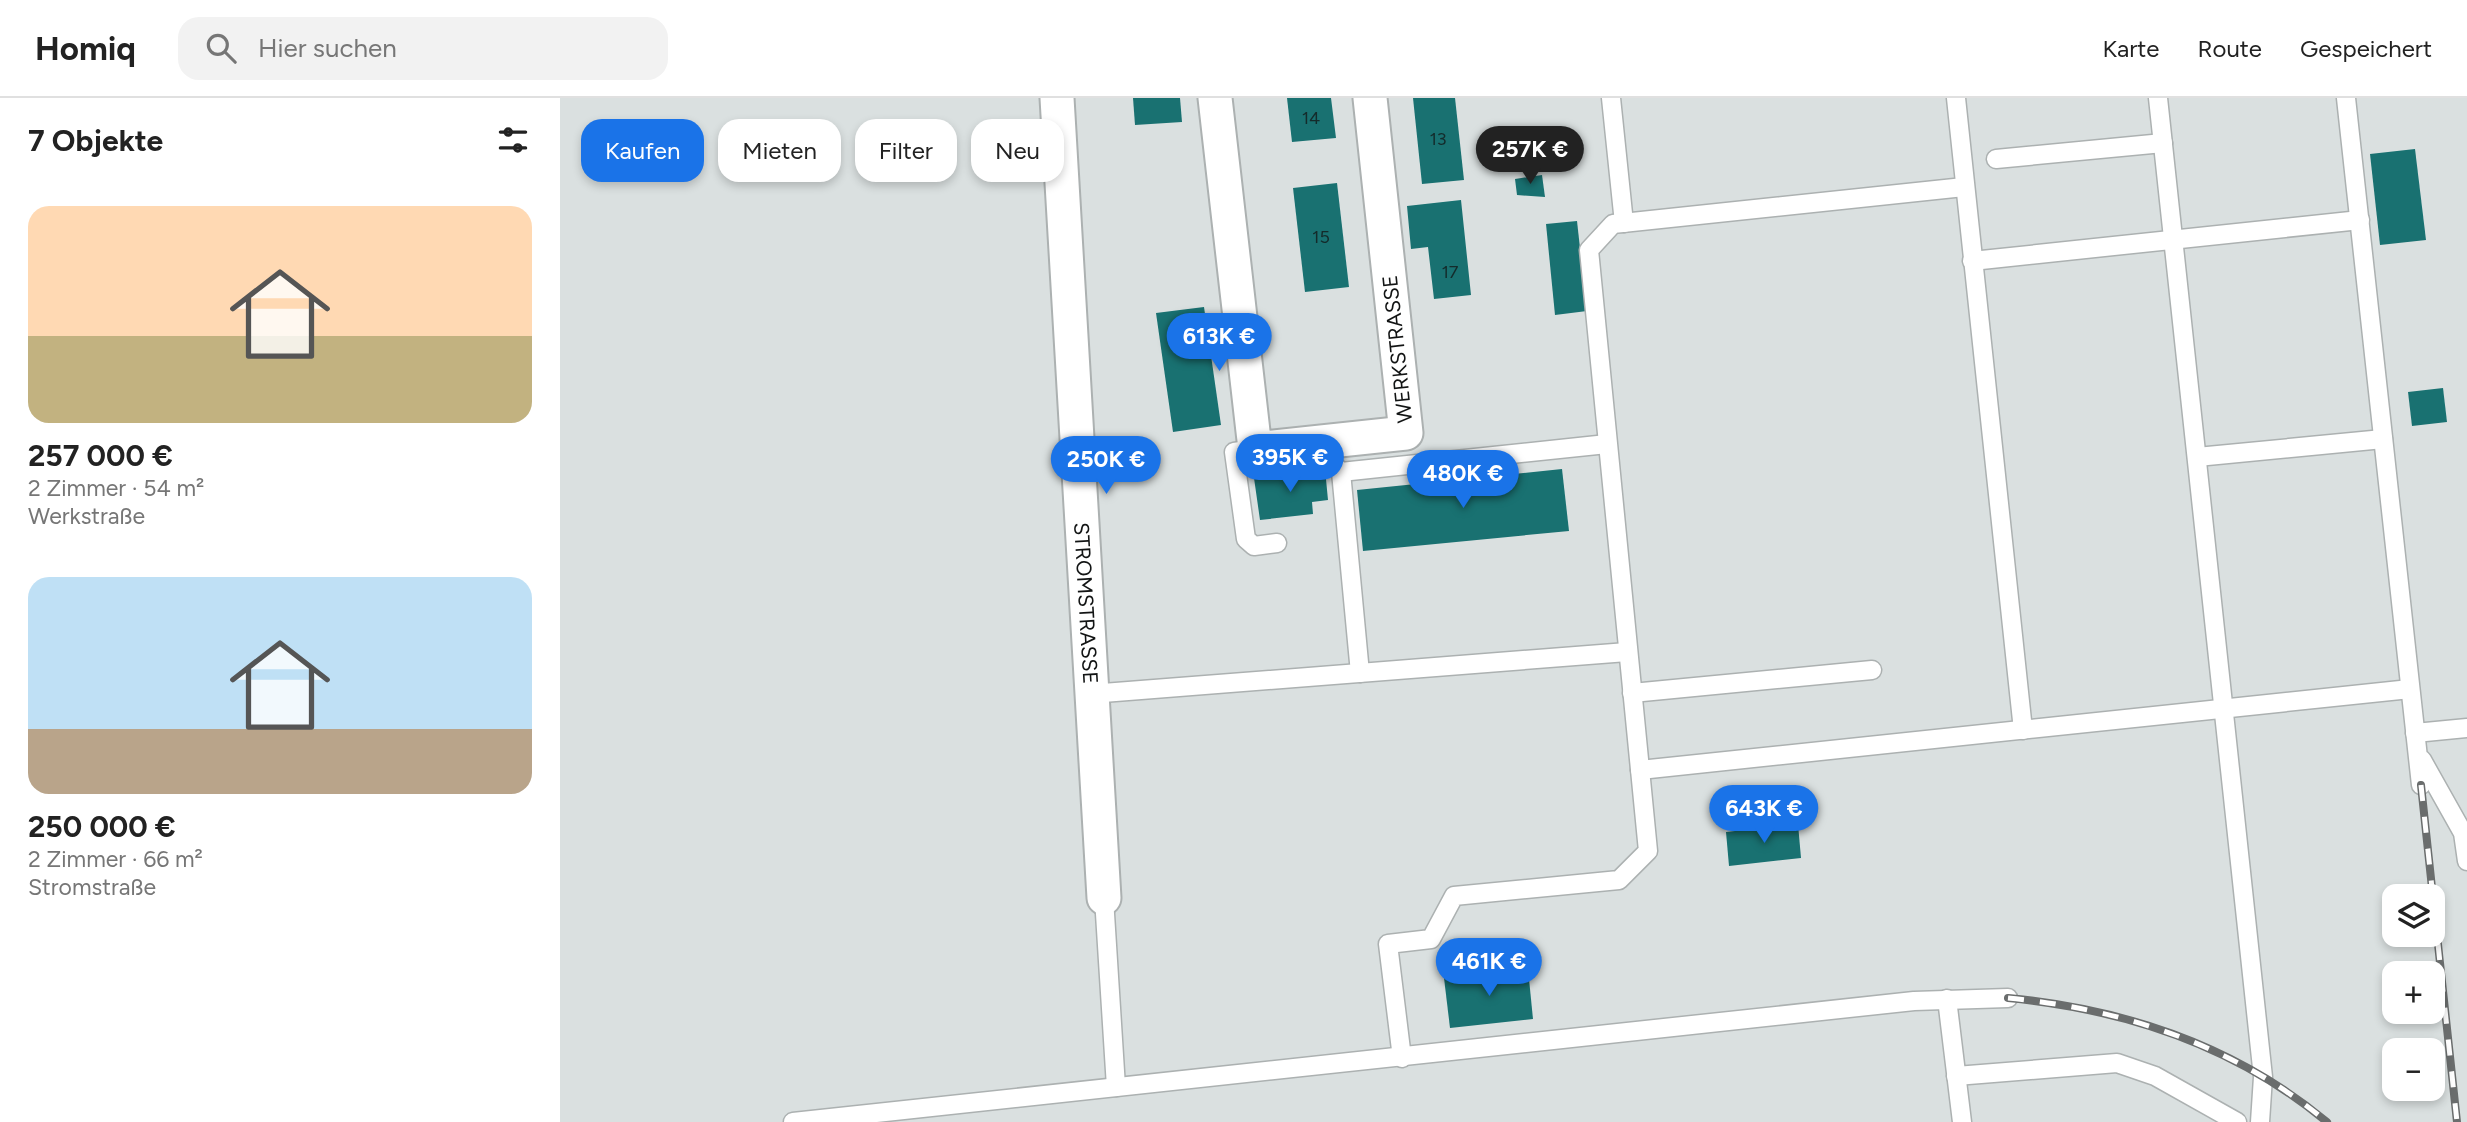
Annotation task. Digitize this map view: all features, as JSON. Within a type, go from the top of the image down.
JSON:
[{"type":"street","name":"STROMSTRASSE","points":[[1057,98],[1104,898]]},
{"type":"street","points":[[1215,98],[1255,449]]},
{"type":"street","name":"WERKSTRASSE","points":[[1255,449],[1406,433],[1370,98]]},
{"type":"lane","points":[[1611,98],[1624,223]]},
{"type":"lane","points":[[1956,98],[2023,730]]},
{"type":"lane","points":[[2158,98],[2263,1077],[2260,1122]]},
{"type":"lane","points":[[2346,98],[2421,785]]},
{"type":"lane","points":[[1996,159],[2163,143]]},
{"type":"lane","points":[[1402,1058],[1388,944],[1431,939],[1454,896],[1619,880],[1648,851],[1589,250],[1612,224],[1964,187]]},
{"type":"lane","points":[[1972,261],[2360,220]]},
{"type":"lane","points":[[2197,457],[2383,439]]},
{"type":"lane","points":[[1324,442],[1325,456],[1341,472],[1360,673]]},
{"type":"lane","points":[[1341,472],[1607,444]]},
{"type":"lane","points":[[1255,449],[1234,452],[1246,539],[1254,546],[1277,543]]},
{"type":"lane","points":[[1090,694],[1627,652]]},
{"type":"lane","points":[[1632,694],[1872,670]]},
{"type":"lane","points":[[1640,770],[2410,689]]},
{"type":"lane","points":[[2416,733],[2467,728]]},
{"type":"lane","points":[[2418,753],[2463,833],[2467,861]]},
{"type":"lane","points":[[1104,898],[1116,1087]]},
{"type":"lane","points":[[793,1122],[1947,999],[2008,998]]},
{"type":"lane","points":[[1947,999],[1962,1122]]},
{"type":"lane","points":[[1956,1076],[2116,1063],[2155,1076],[2237,1122]]},
{"type":"building","points":[[1133,98],[1180,98],[1182,122],[1135,125]]},
{"type":"building","points":[[1287,98],[1331,98],[1336,138],[1292,142]]},
{"type":"building","points":[[1413,98],[1455,98],[1464,180],[1422,184]]},
{"type":"building","points":[[2415,149],[2426,240],[2380,245],[2370,154]]},
{"type":"building","points":[[1542,175],[1545,197],[1517,195],[1515,179]]},
{"type":"building","points":[[1337,183],[1349,287],[1305,292],[1293,188]]},
{"type":"building","points":[[1461,200],[1471,295],[1434,299],[1428,247],[1411,249],[1407,206]]},
{"type":"building","points":[[1577,221],[1587,311],[1555,315],[1546,224]]},
{"type":"building","points":[[1204,307],[1221,425],[1173,432],[1156,313]]},
{"type":"building","points":[[2443,388],[2447,422],[2412,426],[2408,392]]},
{"type":"building","points":[[1325,469],[1328,500],[1312,502],[1313,514],[1260,520],[1254,478]]},
{"type":"building","points":[[1562,469],[1569,531],[1363,551],[1357,490]]},
{"type":"building","points":[[1798,824],[1801,858],[1729,866],[1726,832]]},
{"type":"building","points":[[1528,969],[1533,1019],[1450,1028],[1444,978]]},
{"type":"railway","points":[[2421,785],[2457,1122]]},
{"type":"railway","points":[[2008,998],[2094,1011],[2177,1036],[2217,1052],[2255,1072],[2292,1095],[2327,1122]]}]
